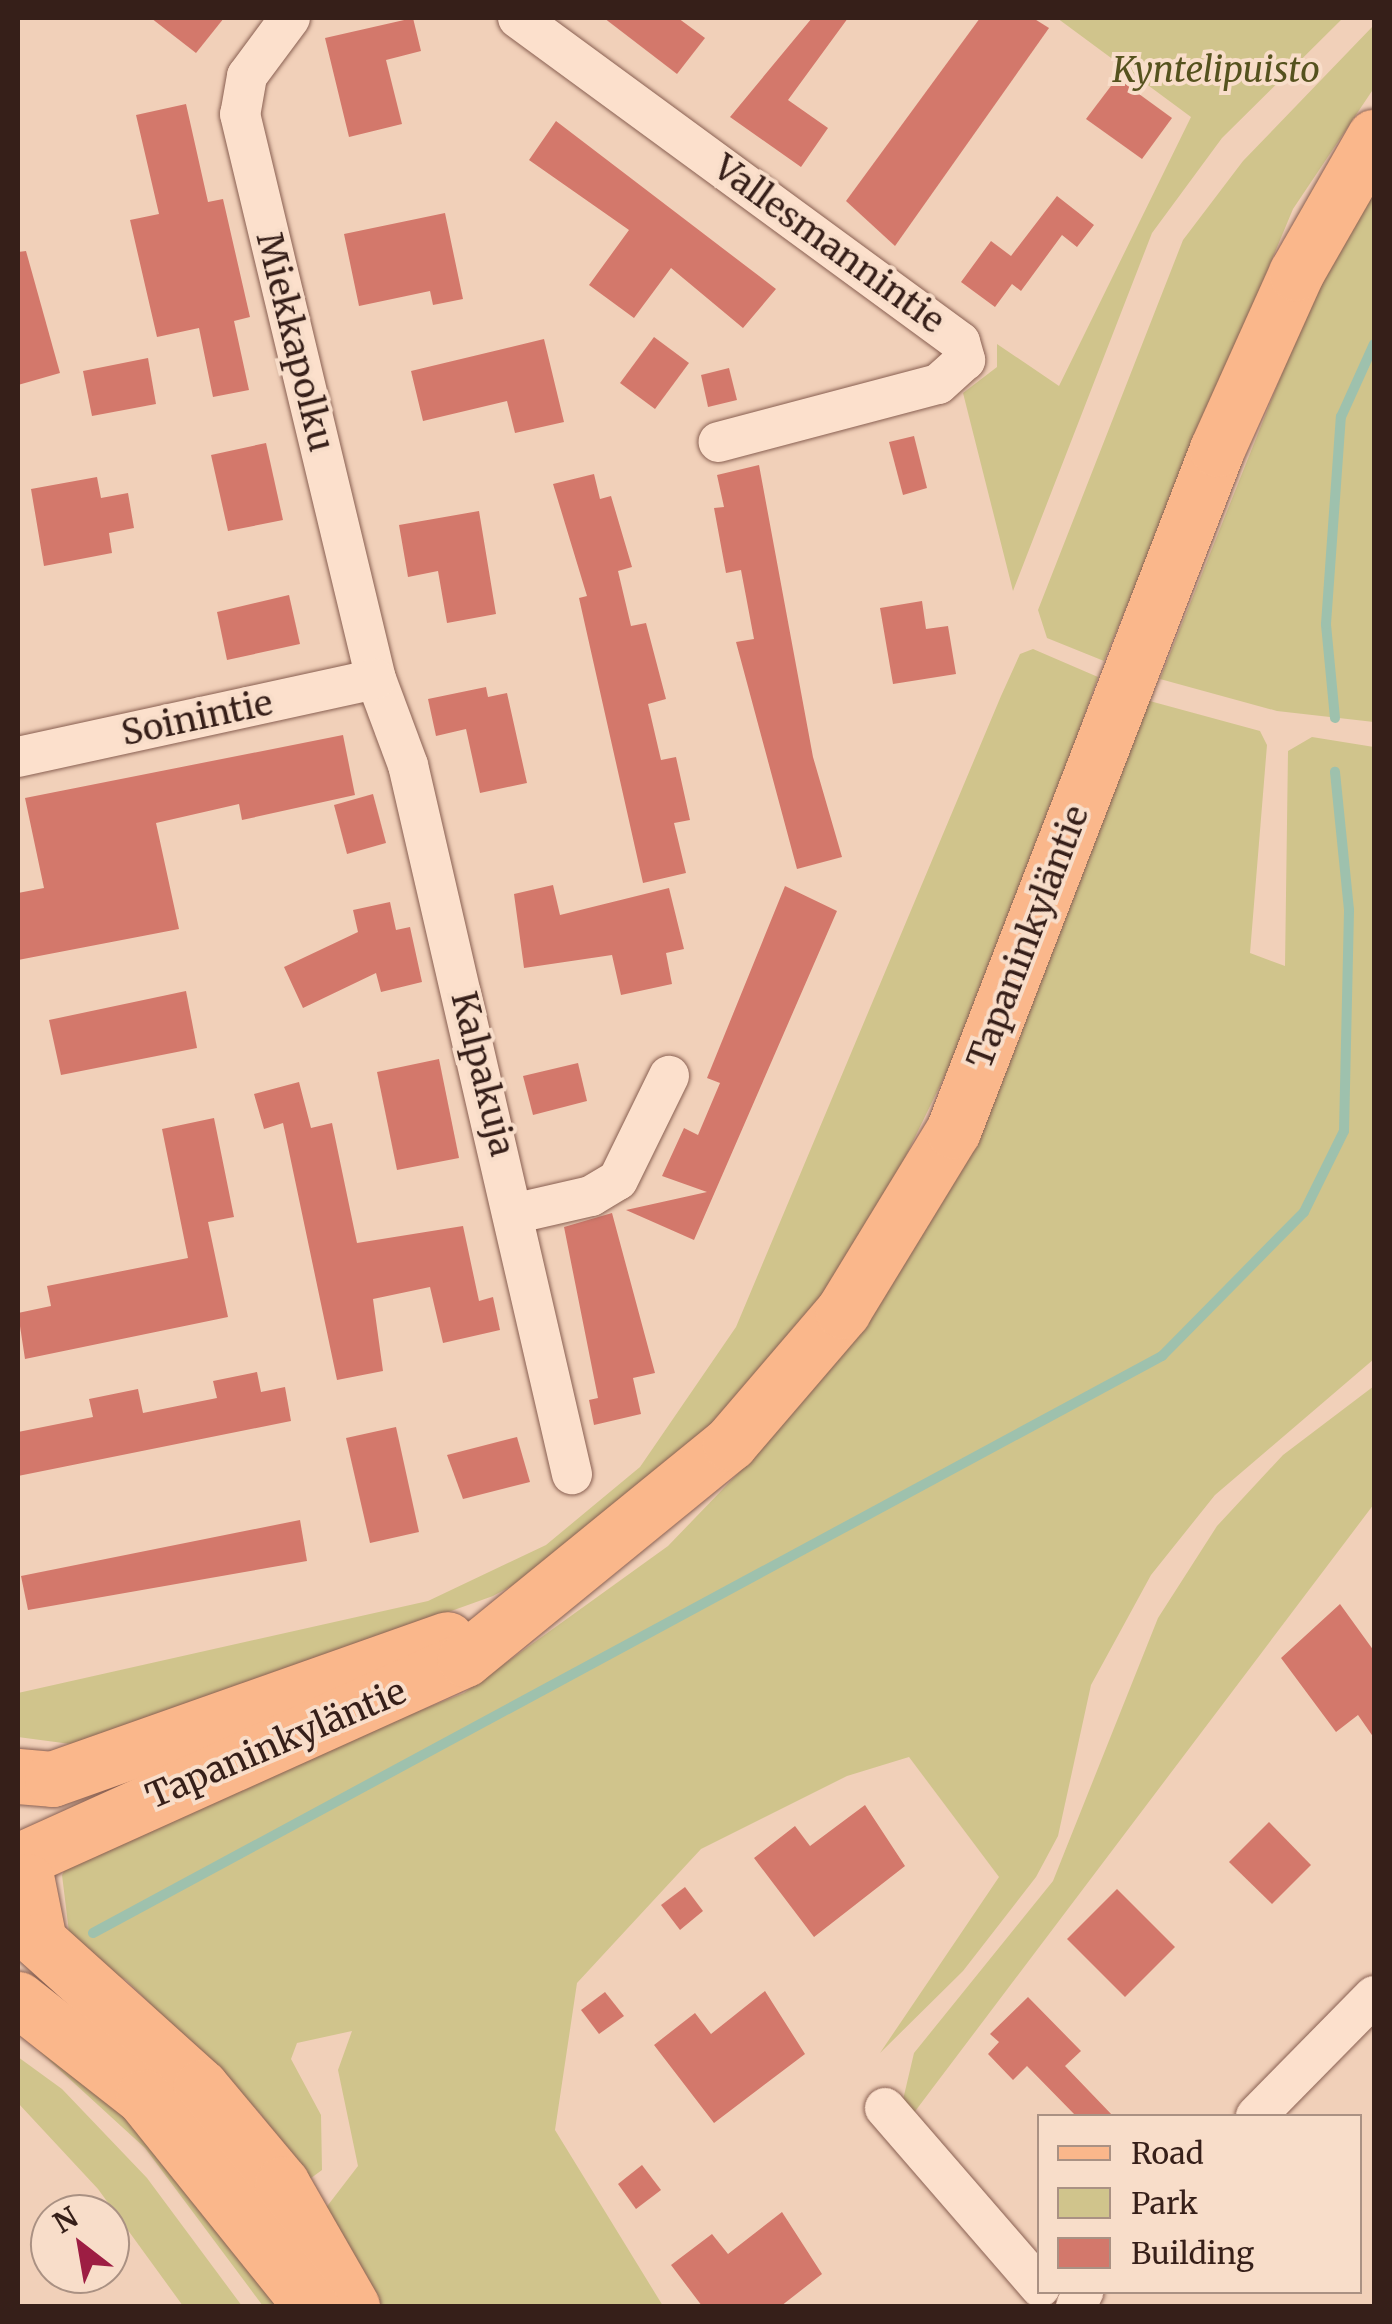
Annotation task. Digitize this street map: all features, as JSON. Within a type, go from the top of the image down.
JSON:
[{"type":"main road","name":"Tapaninkyläntie","points":[[25,1877],[96,1818],[405,1692],[600,1556],[730,1442],[843,1311],[953,1131],[1217,449],[1296,273],[1374,137]]},
{"type":"main road","name":"Tapaninkyläntie","points":[[18,1776],[52,1780],[511,1617]]},
{"type":"main road","points":[[18,1796],[25,1877],[39,1941],[201,2088],[282,2184],[352,2306]]},
{"type":"main road","points":[[18,1999],[143,2097],[311,2306]]},
{"type":"street","name":"Miekkapolku","points":[[290,18],[247,76],[240,114],[376,678]]},
{"type":"street","name":"Vallesmannintie","points":[[518,18],[960,342],[965,360],[938,384],[719,442]]},
{"type":"street","name":"Soinintie","points":[[18,757],[376,678]]},
{"type":"street","name":"Kalpakuja","points":[[376,678],[408,766],[517,1213],[572,1474]]},
{"type":"street","points":[[517,1213],[591,1196],[618,1180],[669,1076]]},
{"type":"street","points":[[1258,2114],[1374,1996]]},
{"type":"street","points":[[885,2108],[934,2153],[1037,2283]]},
{"type":"green space","name":"Kyntelipuisto","points":[[1057,18],[1343,18],[1222,138],[1152,233],[1013,591],[963,393],[997,367],[997,344],[1059,386],[1191,117]]},
{"type":"green space","points":[[1374,25],[1374,88],[1293,209],[1104,661],[1047,638],[1038,610],[1183,240],[1243,161]]},
{"type":"green space","points":[[1374,176],[1374,722],[1277,711],[1160,679],[1344,218]]},
{"type":"green space","points":[[1033,649],[1098,677],[1079,731],[951,1063],[900,1168],[839,1272],[753,1386],[558,1561],[493,1596],[78,1745],[18,1737],[18,1693],[428,1601],[546,1545],[640,1467],[736,1327],[1001,696],[1020,654]]},
{"type":"green space","points":[[1146,700],[1260,731],[1267,745],[1250,953],[1285,966],[1288,751],[1312,737],[1374,747],[1374,1359],[1215,1495],[1151,1575],[1091,1685],[1058,1836],[1036,1877],[963,1971],[880,2053],[999,1877],[909,1757],[847,1776],[701,1849],[577,1983],[555,2130],[663,2306],[379,2306],[325,2209],[358,2166],[338,2070],[352,2031],[297,2043],[291,2059],[321,2115],[322,2170],[307,2181],[260,2113],[126,1980],[93,1963],[69,1932],[62,1875],[79,1845],[464,1693],[668,1546],[748,1463],[861,1313]]},
{"type":"green space","points":[[1374,1386],[1374,1504],[913,2114],[902,2104],[914,2053],[1053,1881],[1158,1618],[1217,1526],[1283,1455]]},
{"type":"green space","points":[[46,2040],[155,2144],[287,2306],[263,2306],[145,2148],[39,2051]]},
{"type":"green space","points":[[18,2057],[62,2089],[147,2178],[242,2306],[183,2306],[130,2233],[130,2194],[102,2194],[18,2103]]},
{"type":"building","points":[[151,18],[224,18],[196,53]]},
{"type":"building","points":[[413,18],[421,51],[386,60],[402,124],[349,137],[325,38]]},
{"type":"building","points":[[604,18],[678,18],[705,38],[677,74]]},
{"type":"building","points":[[812,18],[848,18],[788,100],[828,128],[801,167],[730,117]]},
{"type":"building","points":[[980,18],[1033,18],[1049,28],[895,246],[846,201]]},
{"type":"building","points":[[1117,78],[1172,118],[1142,159],[1086,119]]},
{"type":"building","points":[[186,104],[208,202],[223,199],[250,317],[234,321],[249,390],[213,397],[199,328],[157,337],[130,220],[159,214],[136,115]]},
{"type":"building","points":[[556,121],[776,289],[743,328],[671,268],[634,318],[589,285],[629,230],[529,160]]},
{"type":"building","points":[[1057,196],[1094,225],[1077,247],[1062,235],[1021,291],[1012,284],[995,307],[961,282],[991,241],[1011,256]]},
{"type":"building","points":[[445,213],[463,299],[433,305],[430,291],[359,306],[344,234]]},
{"type":"building","points":[[26,251],[60,373],[18,385],[18,252]]},
{"type":"building","points":[[654,337],[689,363],[655,409],[620,383]]},
{"type":"building","points":[[544,339],[564,422],[515,433],[507,401],[423,421],[411,371]]},
{"type":"building","points":[[148,358],[156,404],[92,416],[83,371]]},
{"type":"building","points":[[729,368],[737,400],[708,407],[701,375]]},
{"type":"building","points":[[914,436],[927,488],[903,495],[889,442]]},
{"type":"building","points":[[266,443],[283,520],[228,531],[211,455]]},
{"type":"building","points":[[759,465],[813,757],[842,857],[797,869],[736,642],[754,639],[741,570],[726,573],[714,508],[724,507],[717,475]]},
{"type":"building","points":[[594,474],[600,499],[611,496],[632,567],[618,571],[631,626],[646,623],[666,699],[648,704],[661,760],[676,757],[690,820],[674,823],[686,873],[643,883],[579,598],[587,596],[553,484]]},
{"type":"building","points":[[97,477],[101,498],[128,493],[134,528],[109,533],[112,553],[44,566],[31,489]]},
{"type":"building","points":[[479,511],[496,614],[447,623],[438,571],[408,577],[399,525]]},
{"type":"building","points":[[289,595],[300,644],[227,660],[217,612]]},
{"type":"building","points":[[922,601],[926,629],[948,626],[956,674],[893,684],[880,608]]},
{"type":"building","points":[[486,687],[488,697],[507,693],[527,783],[480,793],[466,729],[436,736],[428,699]]},
{"type":"building","points":[[343,735],[355,795],[242,820],[239,804],[156,823],[179,929],[18,960],[18,893],[44,888],[25,798]]},
{"type":"building","points":[[373,794],[386,843],[347,854],[334,805]]},
{"type":"building","points":[[553,885],[560,915],[669,888],[684,949],[666,953],[672,984],[621,995],[612,955],[524,968],[514,894]]},
{"type":"building","points":[[785,886],[837,911],[694,1240],[626,1210],[707,1192],[662,1176],[684,1128],[698,1135],[720,1083],[707,1078]]},
{"type":"building","points":[[390,902],[396,930],[410,927],[422,982],[381,992],[376,973],[303,1008],[284,967],[358,932],[353,910]]},
{"type":"building","points":[[186,991],[197,1048],[61,1075],[49,1020]]},
{"type":"building","points":[[439,1059],[459,1158],[397,1170],[377,1072]]},
{"type":"building","points":[[578,1063],[587,1101],[533,1115],[523,1076]]},
{"type":"building","points":[[299,1082],[311,1128],[332,1123],[357,1243],[463,1226],[479,1301],[493,1297],[500,1330],[443,1343],[430,1287],[373,1299],[383,1371],[337,1380],[283,1123],[264,1129],[254,1094]]},
{"type":"building","points":[[214,1118],[234,1217],[208,1222],[228,1317],[25,1359],[18,1313],[51,1306],[47,1286],[188,1258],[162,1129]]},
{"type":"building","points":[[612,1213],[655,1373],[633,1378],[641,1414],[594,1425],[589,1400],[598,1398],[564,1227]]},
{"type":"building","points":[[257,1372],[261,1392],[285,1387],[291,1421],[18,1476],[18,1432],[93,1417],[89,1399],[138,1389],[143,1413],[217,1398],[213,1381]]},
{"type":"building","points":[[396,1427],[419,1532],[370,1543],[346,1438]]},
{"type":"building","points":[[517,1437],[530,1482],[463,1499],[447,1455]]},
{"type":"building","points":[[300,1520],[307,1561],[28,1610],[21,1576]]},
{"type":"building","points":[[1340,1604],[1374,1651],[1374,1738],[1358,1715],[1336,1732],[1281,1658]]},
{"type":"building","points":[[865,1805],[905,1866],[814,1937],[754,1858],[795,1826],[810,1846]]},
{"type":"building","points":[[1269,1822],[1311,1865],[1272,1904],[1229,1862]]},
{"type":"building","points":[[685,1887],[703,1911],[680,1930],[661,1905]]},
{"type":"building","points":[[1117,1889],[1175,1947],[1125,1997],[1067,1939]]},
{"type":"building","points":[[765,1991],[805,2054],[714,2123],[654,2045],[695,2013],[711,2034]]},
{"type":"building","points":[[605,1992],[624,2016],[599,2034],[581,2010]]},
{"type":"building","points":[[1028,1997],[1081,2051],[1065,2066],[1111,2114],[1074,2114],[1027,2066],[1013,2080],[988,2054],[999,2042],[990,2034]]},
{"type":"building","points":[[642,2165],[661,2190],[636,2209],[618,2184]]},
{"type":"building","points":[[782,2212],[822,2274],[781,2306],[702,2306],[671,2265],[712,2234],[728,2254]]},
{"type":"waterway","points":[[1335,718],[1326,624],[1341,417],[1374,344]]},
{"type":"waterway","points":[[93,1933],[1162,1356],[1304,1212],[1344,1131],[1349,910],[1335,772]]}]
